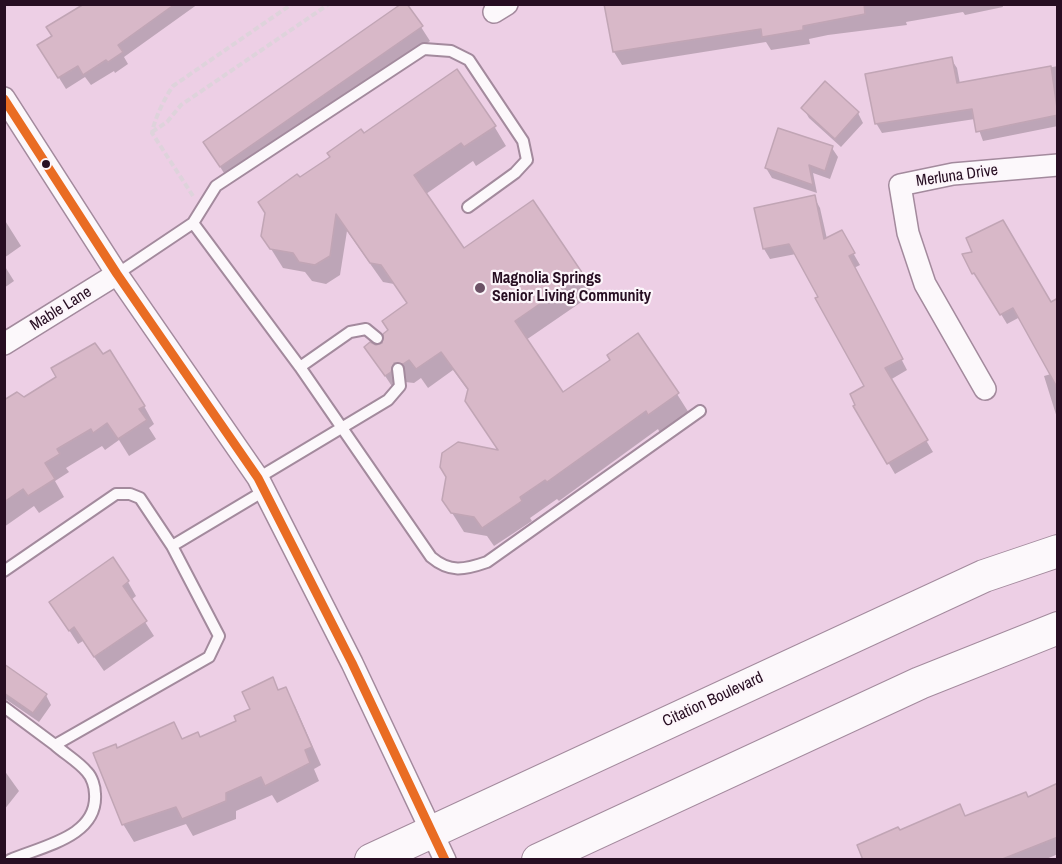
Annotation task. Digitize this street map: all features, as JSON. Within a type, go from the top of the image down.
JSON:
[{"type":"main road","name":"Citation Boulevard","points":[[371,860],[984,576],[1058,551]]},
{"type":"main road","points":[[538,860],[920,683],[1058,627]]},
{"type":"street","points":[[4,98],[117,274],[261,484],[352,663],[445,860]]},
{"type":"street","name":"Merluna Drive","points":[[985,389],[925,284],[908,233],[900,185],[954,174],[1058,165]]},
{"type":"street","name":"Mable Lane","points":[[4,345],[117,274]]},
{"type":"lane","points":[[117,274],[193,223],[216,186],[424,49],[451,51],[469,60],[523,141],[527,160],[515,173],[468,207]]},
{"type":"lane","points":[[193,223],[300,367],[430,557],[444,568],[465,570],[487,562],[700,411]]},
{"type":"lane","points":[[300,367],[350,332],[366,329],[377,338]]},
{"type":"lane","points":[[172,546],[342,428],[388,400],[400,386],[398,369]]},
{"type":"lane","points":[[5,569],[116,494],[130,494],[140,498],[172,546],[219,636],[216,647],[209,657],[55,745]]},
{"type":"lane","points":[[4,707],[89,773],[95,789],[96,803],[91,819],[80,830],[10,860]]},
{"type":"path","points":[[201,209],[152,133],[153,121],[162,109],[173,86],[292,4]]},
{"type":"path","points":[[152,133],[167,122],[181,105],[329,4]]},
{"type":"building","points":[[84,4],[175,4],[118,45],[123,52],[108,62],[106,60],[83,75],[78,66],[58,78],[37,45],[52,36],[46,27]]},
{"type":"building","points":[[401,4],[407,4],[423,26],[220,167],[203,142]]},
{"type":"building","points":[[604,4],[864,4],[865,14],[803,26],[803,30],[762,37],[761,29],[613,52]]},
{"type":"building","points":[[952,57],[957,83],[1051,66],[1058,115],[976,132],[972,109],[875,124],[865,74]]},
{"type":"building","name":"Magnolia Springs Senior Living Community","points":[[457,69],[496,126],[464,147],[461,143],[414,175],[464,248],[533,200],[583,274],[515,321],[563,392],[610,360],[607,355],[638,333],[679,393],[648,415],[646,411],[547,482],[545,480],[520,497],[522,501],[482,528],[474,517],[451,513],[442,500],[446,477],[440,467],[442,453],[458,442],[498,450],[465,401],[468,389],[441,352],[416,369],[409,360],[403,364],[394,363],[391,372],[385,376],[364,347],[370,342],[376,345],[382,343],[383,334],[388,330],[382,321],[407,303],[381,265],[370,263],[336,214],[330,256],[315,265],[299,262],[293,253],[270,249],[261,236],[265,213],[258,202],[297,174],[300,177],[330,157],[327,153],[361,129],[364,133]]},
{"type":"building","points":[[825,81],[859,112],[835,139],[801,108]]},
{"type":"building","points":[[778,128],[833,146],[825,171],[809,165],[813,185],[765,168]]},
{"type":"building","points":[[815,195],[824,239],[842,230],[855,253],[849,256],[903,359],[885,368],[928,440],[887,464],[853,406],[855,405],[850,394],[864,386],[815,298],[818,297],[789,244],[763,249],[754,208]]},
{"type":"building","points":[[1003,220],[1051,302],[1058,298],[1058,389],[1013,308],[1000,315],[974,273],[972,274],[962,254],[972,252],[966,238]]},
{"type":"building","points":[[95,343],[103,354],[110,350],[145,406],[139,409],[147,420],[118,439],[107,423],[93,433],[91,429],[57,449],[60,454],[45,463],[55,479],[28,496],[23,489],[4,502],[4,400],[17,392],[24,397],[56,377],[51,368]]},
{"type":"building","points":[[113,557],[129,581],[123,586],[147,621],[94,657],[74,627],[69,631],[49,602]]},
{"type":"building","points":[[4,664],[47,694],[33,713],[4,693]]},
{"type":"building","points":[[273,677],[278,690],[286,687],[312,747],[305,750],[310,763],[265,786],[261,777],[226,793],[226,801],[182,819],[176,807],[122,825],[93,753],[116,744],[117,748],[174,722],[182,739],[198,732],[200,737],[236,721],[234,716],[250,709],[242,692]]},
{"type":"building","points":[[1058,783],[1058,837],[1000,860],[863,860],[857,845],[898,827],[900,830],[960,804],[965,816],[1026,792],[1028,797]]},
{"type":"transit line","points":[[4,99],[117,274],[258,478],[352,663],[445,860]]},
{"type":"place","name":"Magnolia Springs Senior Living Community","points":[[480,288]]}]
